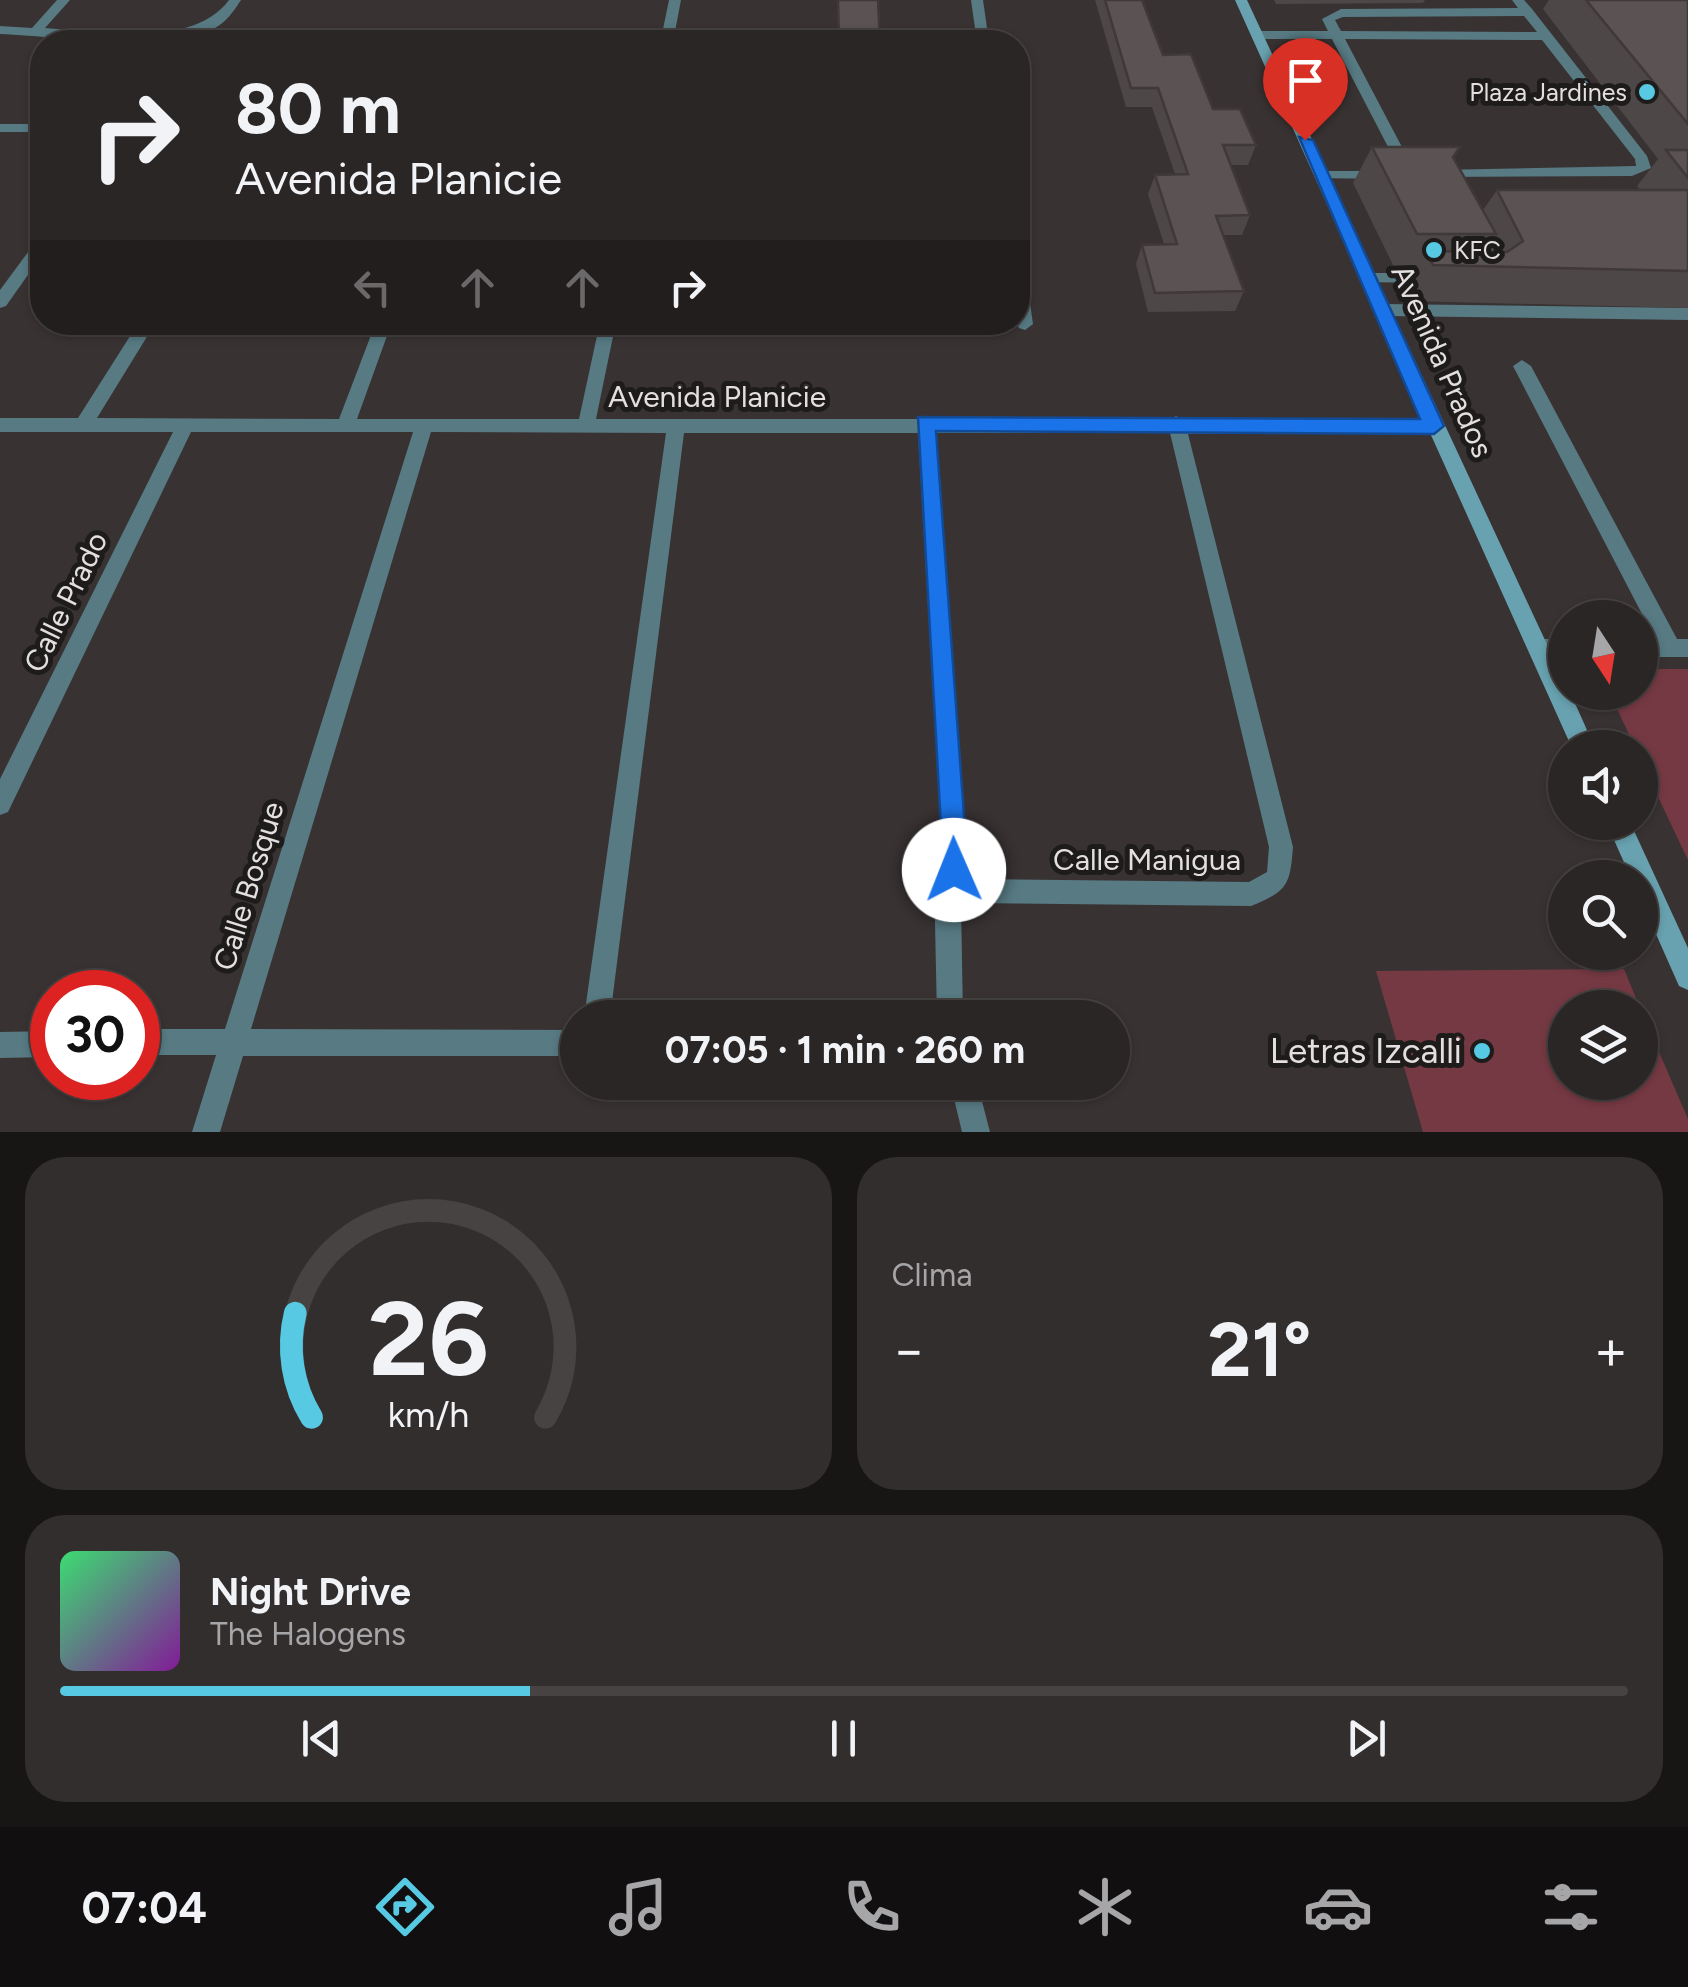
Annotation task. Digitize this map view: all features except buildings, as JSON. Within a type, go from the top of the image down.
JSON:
[{"type":"main road","name":"Avenida Prados","points":[[1241,0],[1576,730]]},
{"type":"main road","points":[[1626,840],[1688,977]]},
{"type":"street","points":[[37,30],[64,0]]},
{"type":"street","points":[[193,30],[205,28],[225,14],[234,0]]},
{"type":"street","points":[[669,30],[675,0]]},
{"type":"street","points":[[977,0],[981,30]]},
{"type":"street","points":[[1321,175],[1603,173],[1639,170],[1645,164],[1523,6],[1440,6],[1335,14],[1328,19],[1334,36],[1410,174]]},
{"type":"street","points":[[0,30],[30,31]]},
{"type":"street","points":[[1257,35],[1546,36]]},
{"type":"street","points":[[0,128],[30,128]]},
{"type":"street","points":[[1603,173],[1613,188]]},
{"type":"street","points":[[1437,174],[1450,193]]},
{"type":"street","points":[[0,302],[30,261]]},
{"type":"street","points":[[1370,278],[1444,278]]},
{"type":"street","points":[[1384,310],[1688,314]]},
{"type":"street","points":[[83,426],[140,335]]},
{"type":"street","points":[[346,426],[379,335]]},
{"type":"street","points":[[586,426],[605,335]]},
{"type":"street","points":[[1522,366],[1679,648]]},
{"type":"street","points":[[926,423],[954,847],[947,922],[949,1000]]},
{"type":"street","name":"Calle Manigua","points":[[952,891],[1251,894],[1278,879],[1282,848],[1176,423]]},
{"type":"street","name":"Avenida Planicie","points":[[0,424],[1434,426]]},
{"type":"street","points":[[600,1000],[676,425]]},
{"type":"street","name":"Calle Prado","points":[[0,804],[185,426]]},
{"type":"street","name":"Calle Bosque","points":[[206,1132],[424,426]]},
{"type":"street","points":[[1539,648],[1548,648]]},
{"type":"street","points":[[160,1041],[560,1044]]},
{"type":"street","points":[[0,1045],[30,1044]]},
{"type":"street","points":[[968,1100],[976,1132],[993,1132]]},
{"type":"shaded area","points":[[1658,669],[1688,669],[1688,860],[1658,797],[1658,730],[1627,730],[1618,710],[1658,710]]},
{"type":"shaded area","points":[[1624,970],[1633,990],[1548,990],[1548,1100],[1658,1100],[1658,1049],[1688,1119],[1688,1132],[1423,1132],[1376,971]]},
{"type":"place","name":"Plaza Jardines","points":[[1647,92]]},
{"type":"place","name":"KFC","points":[[1434,250]]},
{"type":"place","name":"Letras Izcalli","points":[[1482,1051]]},
{"type":"route","points":[[954,870],[926,423],[1434,426],[1305,140]]}]
